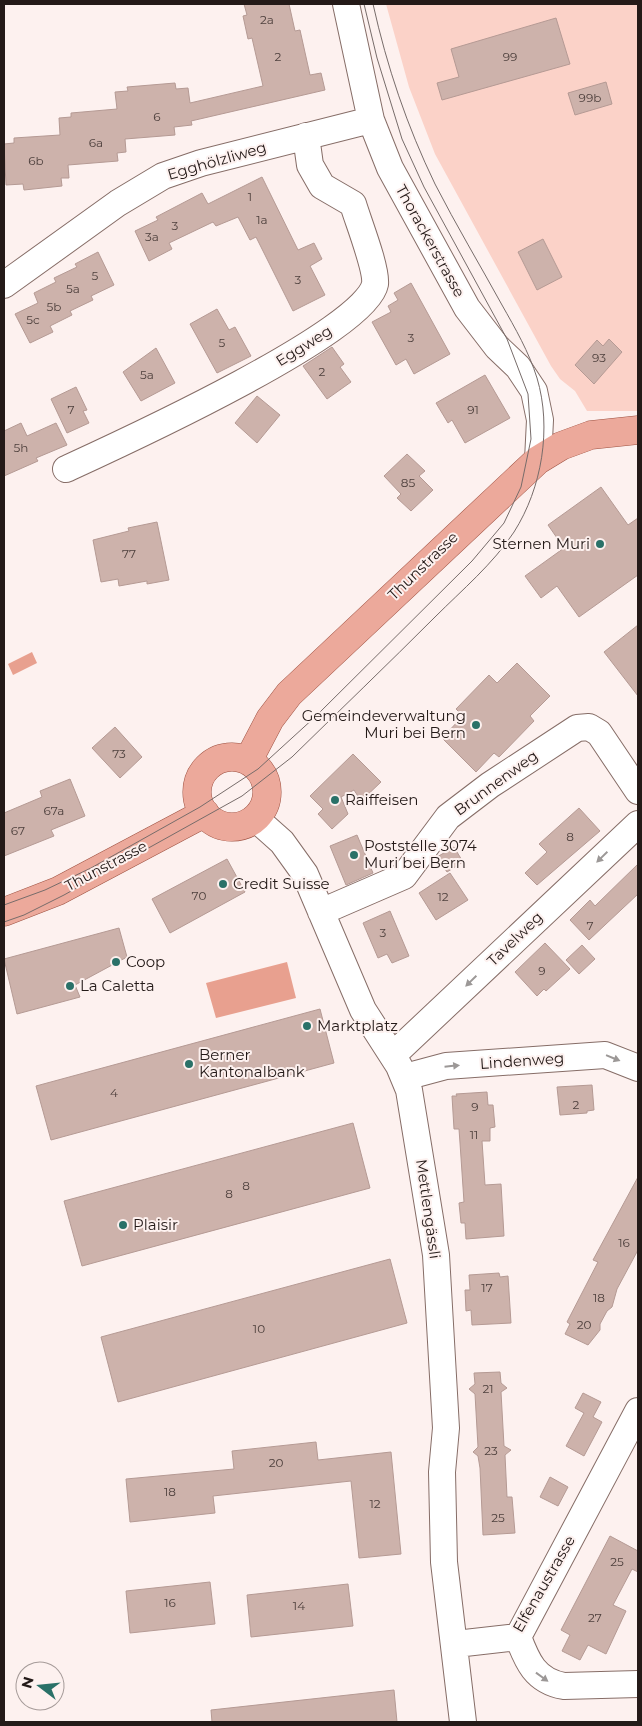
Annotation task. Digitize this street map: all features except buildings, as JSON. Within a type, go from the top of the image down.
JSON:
[{"type":"main road","name":"Thunstrasse","points":[[248,761],[270,719],[289,694],[538,460],[561,446],[591,435],[638,430]]},
{"type":"main road","points":[[226,757],[248,761],[261,773],[267,792],[264,806],[255,818],[240,826],[214,822],[200,807],[198,792],[202,773],[209,766],[226,757]]},
{"type":"main road","name":"Thunstrasse","points":[[4,912],[58,891],[204,813]]},
{"type":"street","name":"Thorackerstrasse","points":[[346,4],[371,120],[390,168],[466,308],[497,347],[518,367],[534,391],[540,420],[538,460]]},
{"type":"street","name":"Egghölzliweg","points":[[4,285],[118,203],[163,176],[201,163],[371,120]]},
{"type":"street","name":"Eggweg","points":[[66,469],[170,421],[272,366],[339,324],[369,297],[375,284],[374,266],[353,204],[322,186],[310,165],[306,136]]},
{"type":"street","name":"Brunnenweg","points":[[321,912],[404,876],[448,818],[490,785],[578,728],[589,727],[599,733],[638,791]]},
{"type":"street","name":"Mettlengässli","points":[[255,818],[282,842],[296,860],[321,912],[363,1010],[399,1066],[411,1097],[436,1254],[446,1428],[442,1472],[444,1562],[456,1644]]},
{"type":"street","name":"Tavelweg","points":[[399,1066],[638,824]]},
{"type":"street","name":"Lindenweg","points":[[399,1066],[446,1066],[605,1054],[638,1068]]},
{"type":"street","name":"Elfenaustrasse","points":[[456,1644],[518,1636],[638,1411]]},
{"type":"street","points":[[518,1636],[527,1662],[532,1670],[555,1684],[564,1686],[638,1684]]},
{"type":"street","points":[[456,1644],[463,1722]]},
{"type":"shaded area","points":[[386,4],[638,4],[638,411],[587,411],[575,391],[560,379],[551,366],[435,154],[409,87]]},
{"type":"shaded area","points":[[32,652],[37,663],[13,675],[8,664]]},
{"type":"shaded area","points":[[287,962],[296,998],[216,1018],[206,983]]},
{"type":"tram line","points":[[4,905],[45,890],[91,868],[200,807],[258,769],[315,717],[472,561],[504,523],[521,487],[531,439],[528,394],[507,339],[424,187],[402,139],[377,58],[364,4]]},
{"type":"tram line","points":[[4,922],[24,915],[64,895],[242,796],[292,757],[487,566],[514,532],[532,496],[538,477],[544,437],[544,417],[537,378],[512,322],[451,215],[415,140],[385,51],[373,4]]},
{"type":"place","name":"Sternen Muri","points":[[600,544]]},
{"type":"place","name":"Gemeindeverwaltung Muri bei Bern","points":[[476,725]]},
{"type":"place","name":"Raiffeisen","points":[[335,800]]},
{"type":"place","name":"Poststelle 3074 Muri bei Bern","points":[[354,855]]},
{"type":"place","name":"Credit Suisse","points":[[223,884]]},
{"type":"place","name":"Coop","points":[[116,962]]},
{"type":"place","name":"La Caletta","points":[[70,986]]},
{"type":"place","name":"Marktplatz","points":[[307,1026]]},
{"type":"place","name":"Berner Kantonalbank","points":[[189,1064]]},
{"type":"place","name":"Plaisir","points":[[123,1225]]}]
